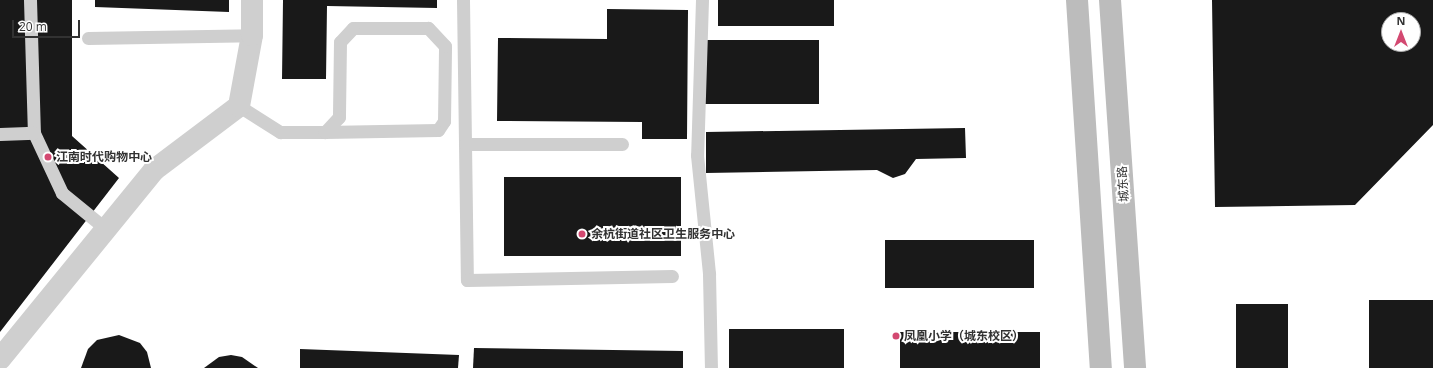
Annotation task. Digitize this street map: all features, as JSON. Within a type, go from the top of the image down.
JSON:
[{"type":"street","points":[[0,359],[154,170],[239,106],[252,36],[252,0]]},
{"type":"street","points":[[1077,0],[1101,368]]},
{"type":"street","name":"城东路","points":[[1110,0],[1135,368]]},
{"type":"lane","points":[[30,0],[34,134],[62,193],[106,229]]},
{"type":"lane","points":[[462,0],[467,280],[672,276]]},
{"type":"lane","points":[[702,0],[697,155],[709,274],[711,368]]},
{"type":"lane","points":[[239,106],[280,132],[325,132],[438,130],[444,121],[445,46],[428,28],[353,28],[340,42],[339,117],[325,132]]},
{"type":"lane","points":[[88,38],[252,36]]},
{"type":"lane","points":[[0,134],[34,134]]},
{"type":"lane","points":[[465,144],[622,144]]},
{"type":"building","name":"江南时代购物中心","points":[[0,0],[72,0],[72,136],[119,178],[0,332]]},
{"type":"building","points":[[95,0],[229,0],[229,12],[95,7]]},
{"type":"building","points":[[283,0],[437,0],[437,8],[327,6],[326,79],[282,79]]},
{"type":"building","points":[[718,0],[834,0],[834,26],[718,26]]},
{"type":"building","points":[[1212,0],[1433,0],[1433,125],[1355,205],[1215,207]]},
{"type":"building","points":[[607,9],[688,10],[687,139],[642,139],[642,122],[497,121],[498,38],[607,39]]},
{"type":"building","points":[[705,40],[819,40],[819,104],[705,104]]},
{"type":"building","points":[[965,128],[966,158],[916,159],[905,174],[893,178],[877,170],[706,173],[706,132]]},
{"type":"building","points":[[504,177],[681,177],[681,256],[504,256]]},
{"type":"building","points":[[885,240],[1034,240],[1034,288],[885,288]]},
{"type":"building","points":[[1369,300],[1433,300],[1433,368],[1369,368]]},
{"type":"building","points":[[1236,304],[1288,304],[1288,368],[1236,368]]},
{"type":"building","points":[[729,329],[844,329],[844,368],[729,368]]},
{"type":"building","points":[[900,332],[1040,332],[1040,368],[900,368]]},
{"type":"building","points":[[119,335],[140,343],[147,352],[151,368],[81,368],[88,349],[97,340]]},
{"type":"building","points":[[474,348],[683,351],[683,368],[473,368]]},
{"type":"building","points":[[300,349],[459,355],[458,368],[300,368]]},
{"type":"building","points":[[231,355],[242,357],[258,368],[204,368],[219,357]]},
{"type":"place","name":"江南时代购物中心","points":[[48,157]]},
{"type":"place","name":"余杭街道社区卫生服务中心","points":[[582,234]]},
{"type":"place","name":"凤凰小学（城东校区）","points":[[896,336]]}]
